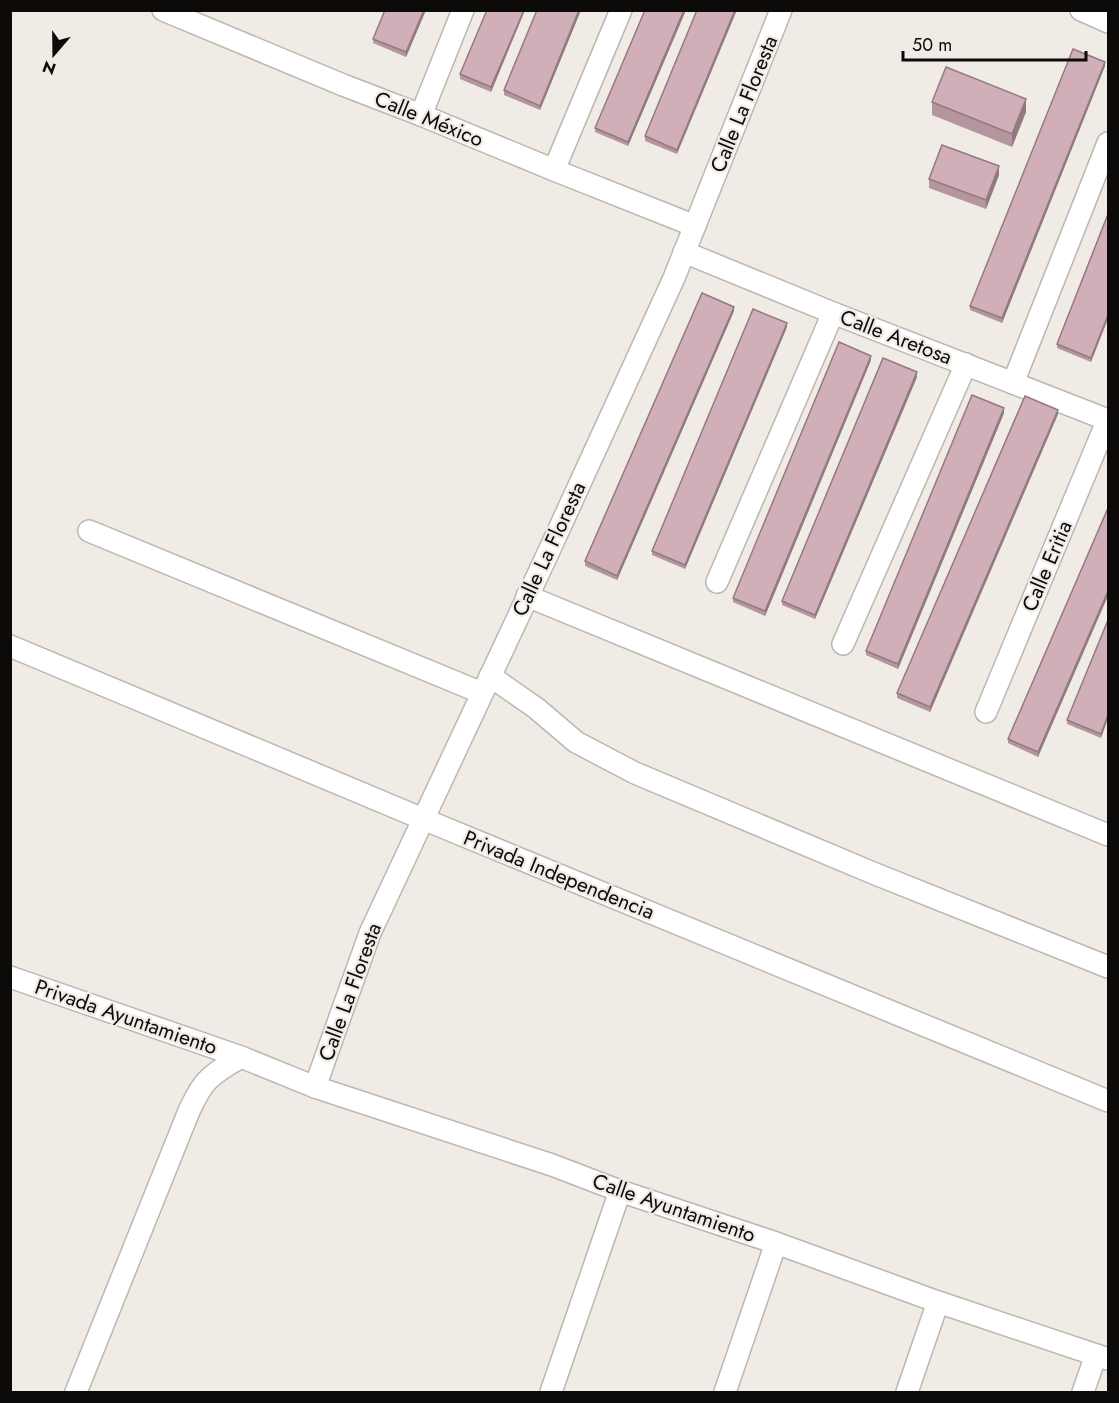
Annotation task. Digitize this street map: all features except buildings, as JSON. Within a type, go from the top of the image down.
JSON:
[{"type":"street","name":"Calle México","points":[[163,10],[695,226]]},
{"type":"street","points":[[420,115],[463,10]]},
{"type":"street","points":[[554,170],[621,10]]},
{"type":"street","name":"Calle La Floresta","points":[[315,1087],[370,933],[674,278],[781,10]]},
{"type":"street","points":[[1081,10],[1108,22]]},
{"type":"street","points":[[1013,383],[1108,143]]},
{"type":"street","name":"Calle Aretosa","points":[[684,252],[833,313],[1108,420]]},
{"type":"street","points":[[717,582],[833,313]]},
{"type":"street","points":[[843,644],[966,364]]},
{"type":"street","name":"Calle Eritia","points":[[986,712],[1108,420]]},
{"type":"street","points":[[89,531],[486,684],[536,708],[576,742],[635,773],[873,873],[1108,967]]},
{"type":"street","points":[[527,596],[1108,835]]},
{"type":"street","name":"Privada Independencia","points":[[10,646],[1108,1101]]},
{"type":"street","name":"Privada Ayuntamiento","points":[[10,977],[241,1057]]},
{"type":"street","points":[[76,1392],[196,1096],[207,1081],[241,1057]]},
{"type":"street","name":"Calle Ayuntamiento","points":[[241,1057],[315,1087],[552,1165],[620,1191],[1102,1357]]},
{"type":"street","points":[[551,1392],[620,1191]]},
{"type":"street","points":[[725,1392],[776,1243]]},
{"type":"street","points":[[907,1392],[938,1302]]},
{"type":"street","points":[[1083,1392],[1102,1357]]}]
